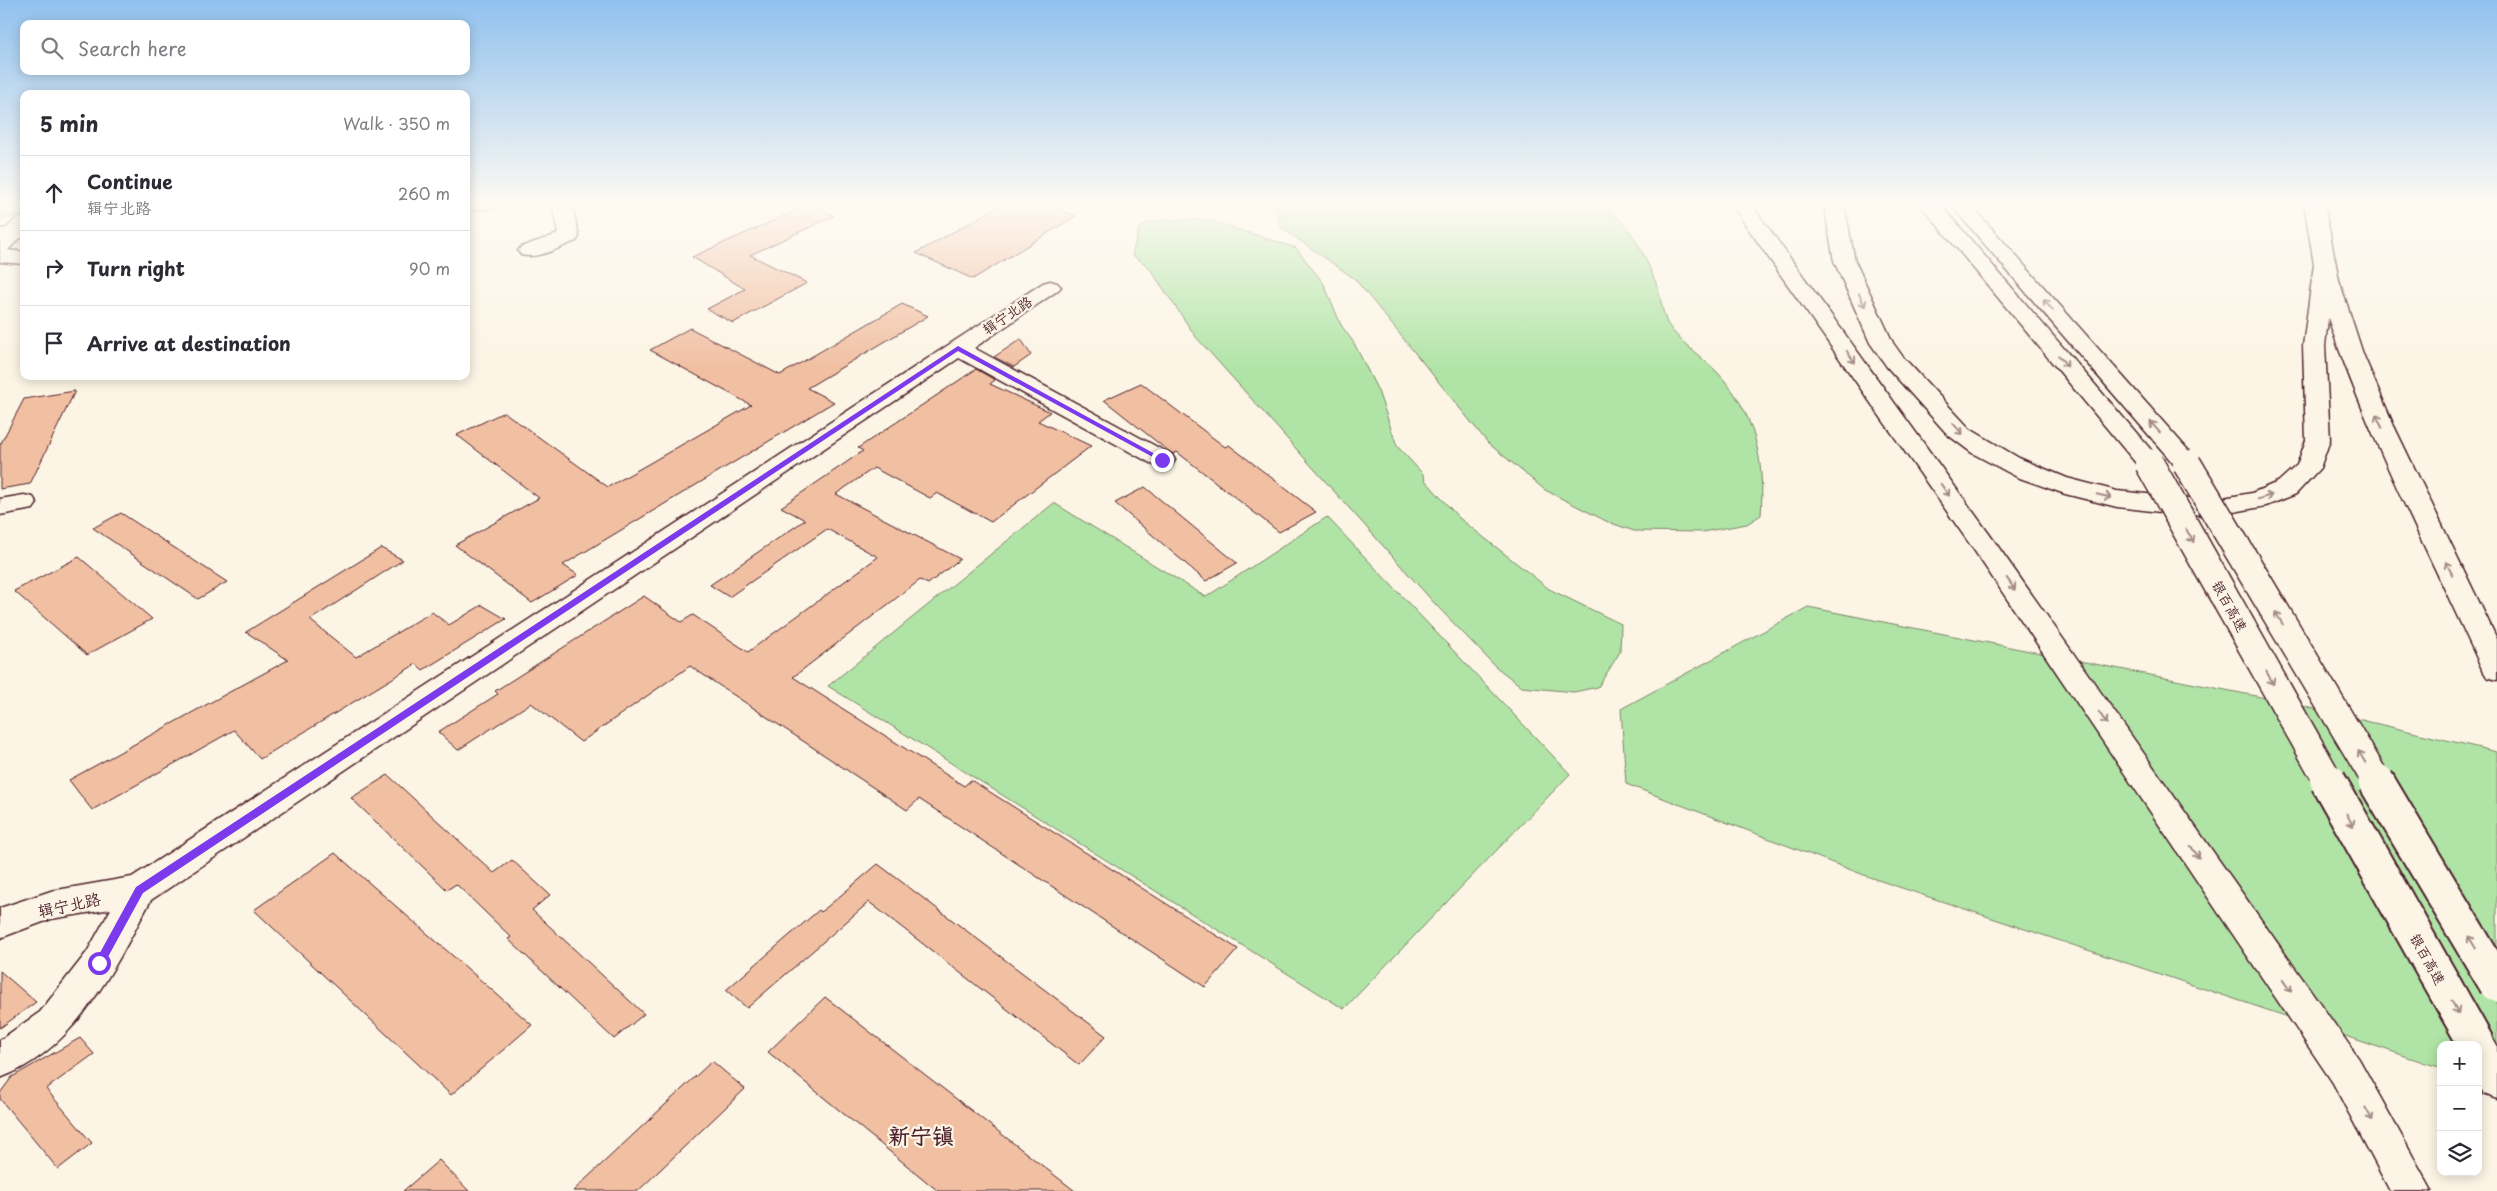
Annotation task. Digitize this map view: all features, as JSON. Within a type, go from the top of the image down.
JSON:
[{"type":"main road","points":[[1781,260],[1983,544],[2346,1071],[2412,1191]]},
{"type":"main road","points":[[1844,260],[1885,350],[1965,437],[2009,463],[2062,484],[2100,495],[2148,504],[2203,507],[2252,501],[2288,487],[2302,477],[2311,466],[2317,454],[2318,440],[2314,346],[2324,265]]},
{"type":"main road","name":"银百高速","points":[[1977,260],[2149,464],[2475,1041]]},
{"type":"main road","points":[[2009,260],[2187,464],[2497,984]]},
{"type":"main road","points":[[2323,260],[2354,362],[2377,418],[2497,669]]},
{"type":"main road","name":"辑宁北路","points":[[0,923],[52,905],[139,890],[626,570],[1050,287]]},
{"type":"main road","points":[[958,348],[1162,460]]},
{"type":"main road","name":"辑宁北路","points":[[0,1061],[53,1024],[99,963],[139,890]]},
{"type":"main road","name":"银百高速","points":[[2482,1053],[2497,1081]]},
{"type":"green space","points":[[1139,260],[1305,260],[1324,284],[1341,325],[1354,343],[1378,391],[1397,446],[1423,474],[1425,480],[1458,517],[1549,589],[1621,624],[1620,652],[1598,687],[1574,692],[1522,687],[1495,666],[1436,605],[1196,337],[1148,266]]},
{"type":"green space","points":[[1327,260],[1646,260],[1657,286],[1667,323],[1683,342],[1716,371],[1729,386],[1748,420],[1759,456],[1762,495],[1761,515],[1747,524],[1702,532],[1634,531],[1608,522],[1545,490],[1488,443],[1355,279]]},
{"type":"green space","points":[[1054,503],[1206,597],[1327,517],[1570,774],[1344,1009],[828,686]]},
{"type":"green space","points":[[1808,607],[2281,701],[2497,752],[2497,1087],[2482,1054],[2482,1041],[2437,1041],[2437,1067],[1872,878],[1626,784],[1621,709]]},
{"type":"building","points":[[696,260],[759,260],[807,283],[733,323],[707,309],[745,289]]},
{"type":"building","points":[[930,260],[1005,260],[973,279]]},
{"type":"building","points":[[902,304],[928,316],[807,388],[834,402],[563,565],[578,575],[532,603],[455,545],[539,498],[457,435],[504,412],[608,487],[751,405],[650,350],[690,328],[780,375]]},
{"type":"building","points":[[1021,339],[1031,355],[1014,367],[994,357]]},
{"type":"building","points":[[976,369],[995,380],[990,384],[1050,412],[1038,421],[1091,446],[991,522],[937,493],[930,498],[874,468],[836,494],[960,559],[928,584],[920,580],[793,677],[964,786],[971,780],[1238,949],[1205,987],[919,799],[907,810],[690,666],[581,742],[531,703],[458,750],[438,732],[498,694],[495,691],[644,596],[681,622],[693,615],[748,652],[878,557],[827,529],[729,597],[710,585],[805,520],[781,507],[863,451],[858,448]]},
{"type":"building","points":[[1141,383],[1225,447],[1229,445],[1316,512],[1279,532],[1177,452],[1173,454],[1167,450],[1104,400]]},
{"type":"building","points":[[75,391],[30,484],[0,489],[0,445],[24,399]]},
{"type":"building","points":[[1145,487],[1237,563],[1206,581],[1115,503]]},
{"type":"building","points":[[121,513],[227,582],[198,599],[93,528]]},
{"type":"building","points":[[381,548],[403,560],[310,620],[356,657],[432,612],[449,625],[482,605],[506,619],[423,670],[416,664],[260,759],[234,730],[92,810],[69,780],[288,660],[246,632]]},
{"type":"building","points":[[79,557],[152,619],[87,655],[14,591]]},
{"type":"building","points":[[388,775],[494,873],[512,860],[550,895],[532,910],[644,1014],[614,1039],[508,939],[511,937],[456,884],[447,890],[351,798]]},
{"type":"building","points":[[335,853],[532,1025],[451,1095],[254,910]]},
{"type":"building","points":[[878,864],[1106,1036],[1079,1065],[869,902],[747,1008],[726,990],[819,910],[821,912]]},
{"type":"building","points":[[0,971],[36,1002],[0,1028]]},
{"type":"building","points":[[825,997],[1075,1191],[938,1191],[768,1052]]},
{"type":"building","points":[[80,1038],[94,1054],[46,1089],[92,1143],[58,1169],[0,1099],[0,1093],[12,1077]]},
{"type":"building","points":[[712,1061],[745,1089],[638,1191],[573,1191]]},
{"type":"building","points":[[439,1160],[469,1191],[403,1191]]},
{"type":"district","name":"新宁镇","points":[[921,1134]]},
{"type":"route","points":[[99,963],[139,890],[610,581],[958,348],[1162,460]]}]
